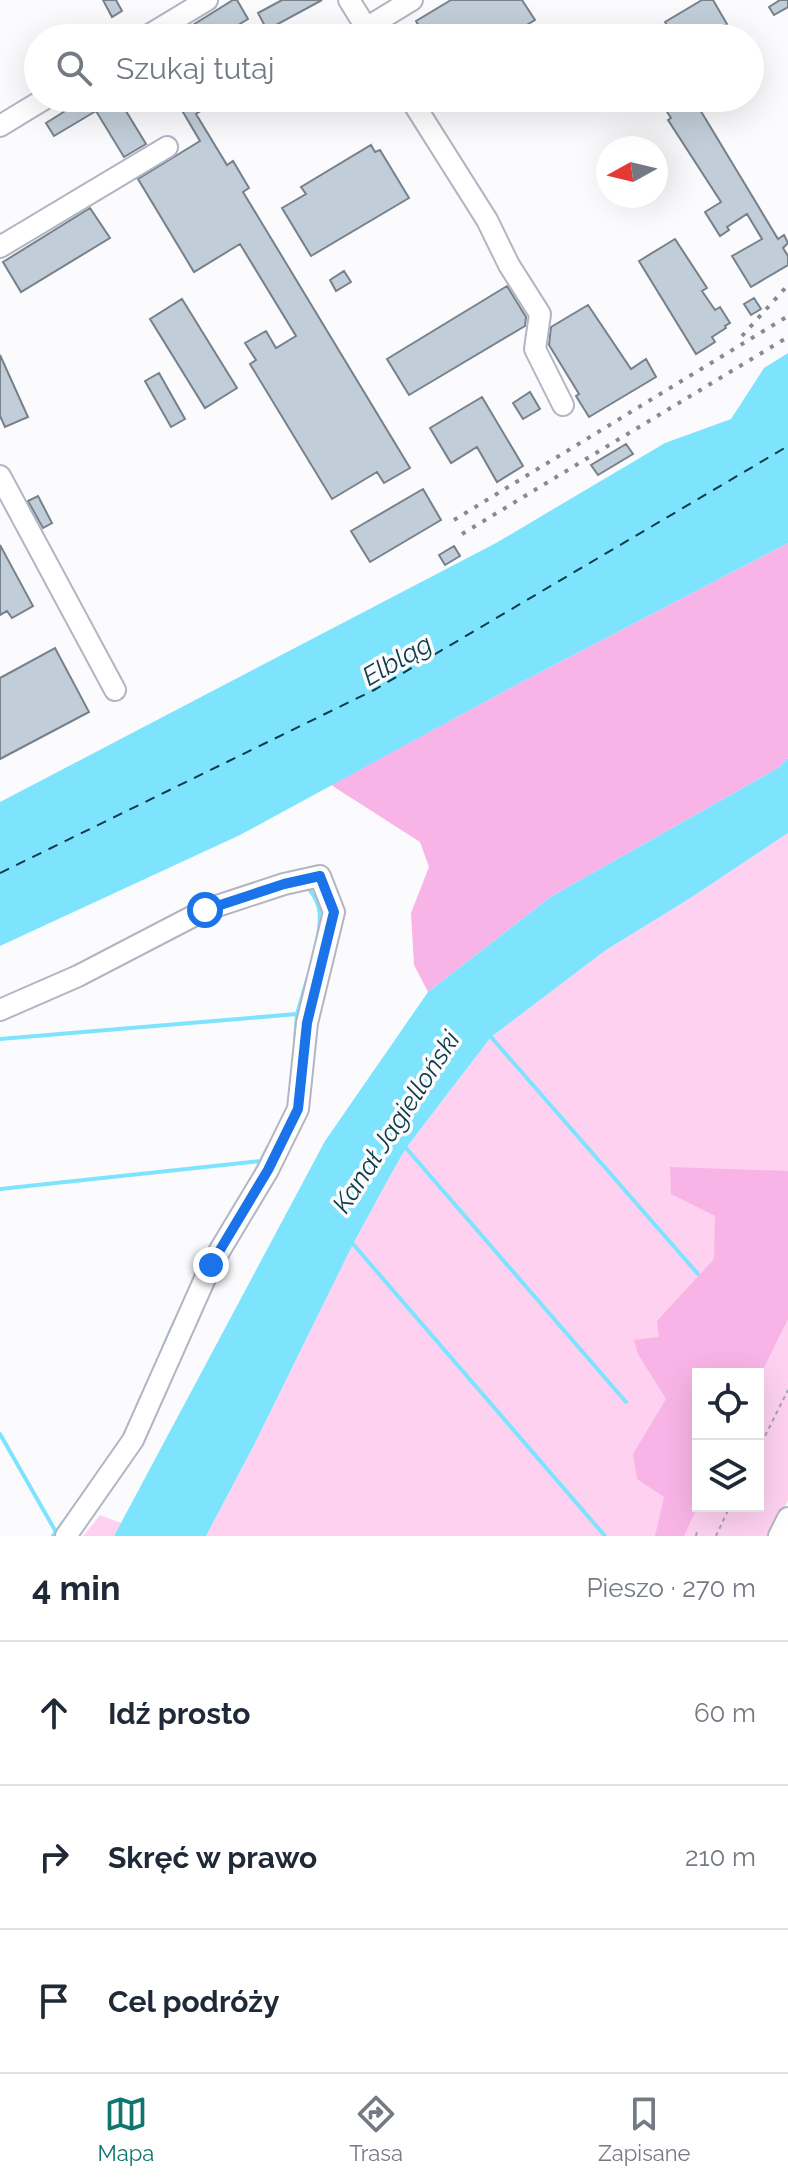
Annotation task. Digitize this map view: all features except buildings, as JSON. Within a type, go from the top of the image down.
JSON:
[{"type":"street","points":[[167,24],[207,0]]},
{"type":"street","points":[[349,0],[364,24]]},
{"type":"street","points":[[381,24],[412,0]]},
{"type":"street","points":[[0,126],[24,111]]},
{"type":"street","points":[[419,112],[487,220],[509,265],[540,314],[535,349],[563,405]]},
{"type":"street","points":[[0,247],[167,147]]},
{"type":"street","points":[[0,476],[115,690]]},
{"type":"street","points":[[0,1010],[78,976],[205,910],[284,884],[320,876],[334,912],[307,1023],[298,1109],[268,1170],[211,1265],[133,1440],[95,1499],[66,1536]]},
{"type":"street","points":[[779,1536],[788,1518]]},
{"type":"path","points":[[763,1440],[788,1390]]},
{"type":"path","points":[[716,1536],[727,1512]]},
{"type":"path","points":[[696,1536],[697,1531]]},
{"type":"shaded area","points":[[788,543],[788,758],[778,768],[552,896],[428,992],[414,965],[411,913],[429,867],[420,842],[331,785]]},
{"type":"shaded area","points":[[788,833],[788,1500],[771,1536],[206,1536],[353,1244],[406,1148],[491,1037],[606,950]]},
{"type":"shaded area","points":[[670,1167],[788,1171],[788,1319],[764,1368],[692,1368],[692,1512],[695,1512],[684,1536],[655,1536],[664,1497],[637,1479],[633,1454],[666,1399],[638,1354],[634,1340],[659,1337],[657,1321],[714,1259],[715,1216],[671,1194]]},
{"type":"shaded area","points":[[100,1515],[121,1523],[114,1536],[83,1536]]},
{"type":"water","name":"Elbląg","points":[[788,353],[788,543],[514,686],[240,835],[0,946],[0,802],[496,543],[665,443],[731,419],[764,368]]},
{"type":"water","name":"Kanał Jagielloński","points":[[788,758],[788,833],[606,950],[491,1037],[406,1148],[353,1244],[206,1536],[114,1536],[325,1141],[428,992],[552,896],[778,768]]},
{"type":"waterway","points":[[308,888],[320,913],[317,942]]},
{"type":"waterway","points":[[295,1040],[297,1014],[311,966]]},
{"type":"waterway","points":[[0,1039],[297,1014]]},
{"type":"waterway","points":[[491,1037],[698,1274]]},
{"type":"waterway","points":[[254,1175],[268,1147]]},
{"type":"waterway","name":"Kanał Jagielloński","points":[[406,1148],[626,1402]]},
{"type":"waterway","points":[[0,1189],[260,1161]]},
{"type":"waterway","points":[[353,1244],[605,1536]]},
{"type":"waterway","points":[[163,1348],[176,1319]]},
{"type":"waterway","points":[[0,1434],[56,1532],[53,1536]]},
{"type":"waterway","points":[[56,1532],[71,1512]]},
{"type":"ferry route","points":[[0,873],[376,689],[788,446]]},
{"type":"railway","points":[[742,336],[788,285]]},
{"type":"railway","points":[[454,520],[788,316]]},
{"type":"railway","points":[[462,534],[788,337]]},
{"type":"route","points":[[205,910],[284,884],[320,876],[334,912],[307,1023],[298,1109],[268,1170],[211,1265]]}]
